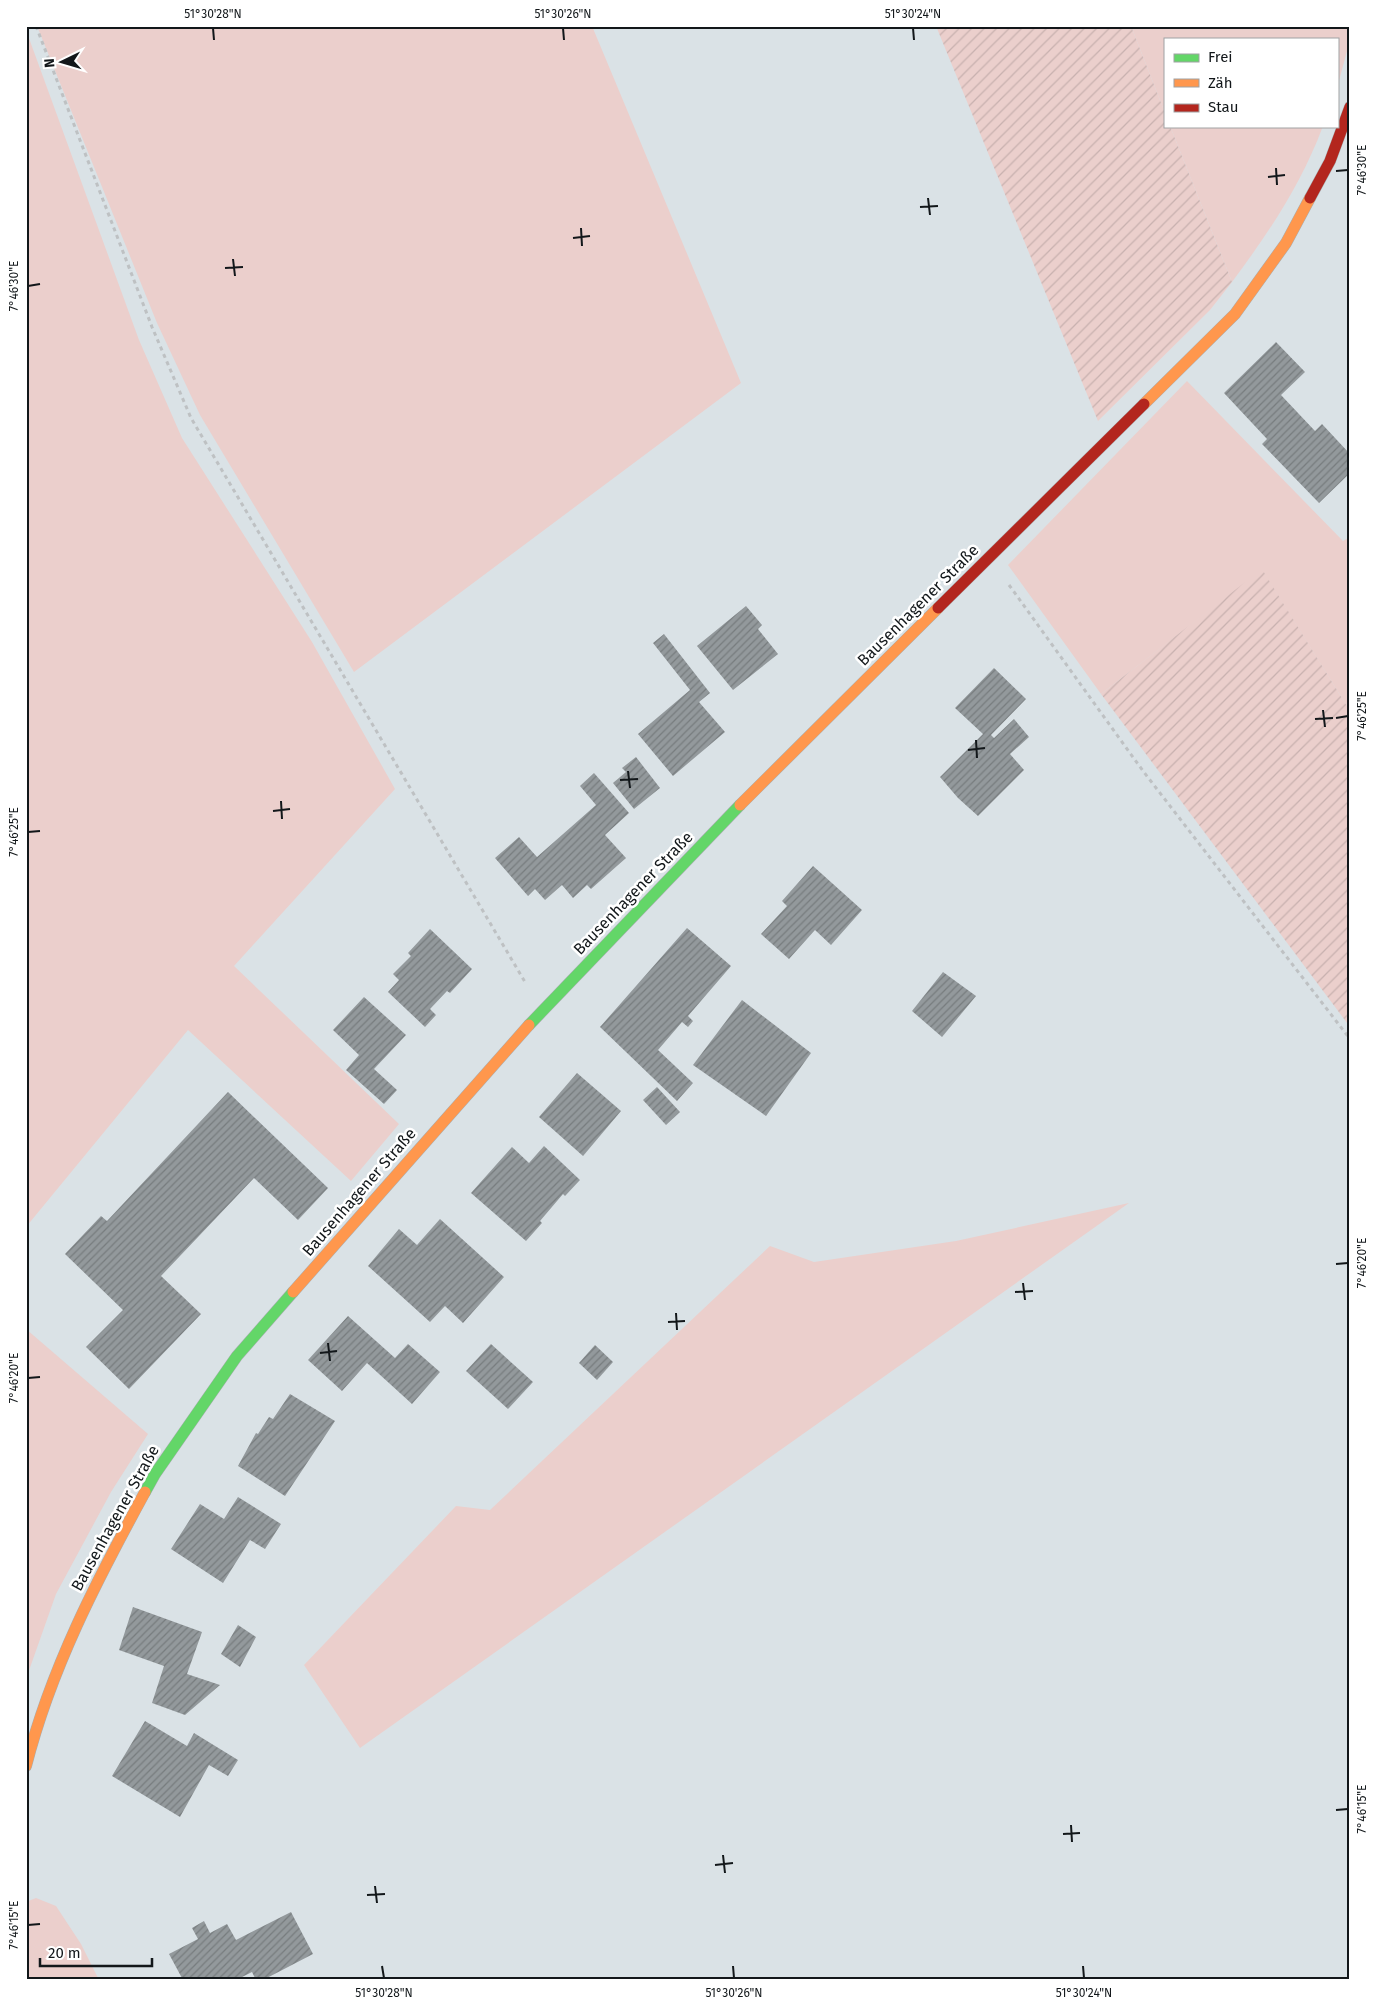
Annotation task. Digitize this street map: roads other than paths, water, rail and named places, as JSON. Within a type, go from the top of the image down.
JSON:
[{"type":"street","name":"Bausenhagener Straße","points":[[26,1766],[34,1734],[60,1661],[91,1592],[155,1474],[237,1356],[542,1010],[762,782],[1235,314],[1286,243],[1330,161],[1350,107]]}]
